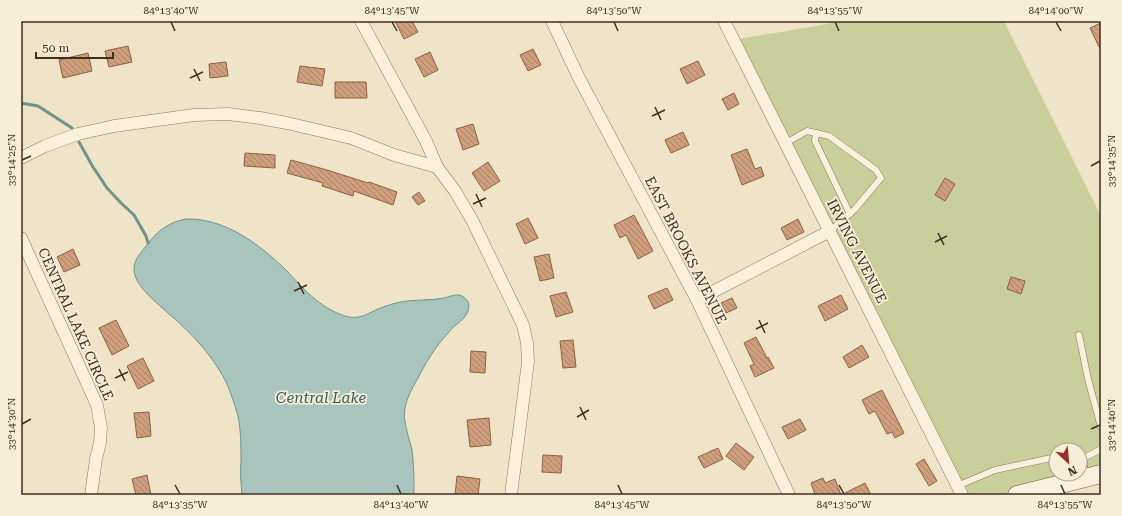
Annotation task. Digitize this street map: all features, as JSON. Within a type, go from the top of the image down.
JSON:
[{"type":"street","points":[[361,21],[426,141],[437,168],[455,191],[472,220],[523,325],[527,343],[528,362],[511,495]]},
{"type":"street","name":"EAST BROOKS AVENUE","points":[[552,21],[579,78],[697,300],[789,495]]},
{"type":"street","name":"IRVING AVENUE","points":[[724,21],[960,490]]},
{"type":"street","points":[[21,158],[45,146],[78,134],[114,126],[194,115],[228,114],[287,123],[351,138],[437,168]]},
{"type":"street","points":[[697,300],[830,231]]},
{"type":"street","name":"CENTRAL LAKE CIRCLE","points":[[21,238],[97,405],[101,428],[100,443],[96,459],[91,495]]},
{"type":"street","points":[[1017,495],[1064,489],[1093,476]]},
{"type":"lane","points":[[786,143],[807,131],[829,136],[876,170],[881,178],[855,210],[830,231]]},
{"type":"lane","points":[[816,133],[815,141],[850,214]]},
{"type":"lane","points":[[1079,335],[1088,379],[1101,428]]},
{"type":"lane","points":[[1088,455],[1101,449]]},
{"type":"lane","points":[[960,490],[995,470],[1048,459]]},
{"type":"green space","points":[[844,21],[1004,21],[1101,216],[1101,470],[1088,473],[1088,442],[1048,442],[1048,482],[1053,482],[1001,495],[964,495],[734,40]]},
{"type":"water","name":"Central Lake","points":[[186,219],[214,223],[240,234],[276,260],[319,303],[345,316],[361,316],[396,303],[414,300],[438,299],[454,295],[460,295],[466,299],[469,306],[467,314],[450,330],[435,349],[421,372],[405,407],[404,413],[414,467],[414,495],[242,495],[241,439],[238,416],[230,390],[210,356],[185,328],[142,288],[135,275],[134,265],[137,259],[155,235],[174,222]]},
{"type":"building","points":[[395,21],[412,21],[418,32],[404,39]]},
{"type":"building","points":[[1101,23],[1101,51],[1090,28]]},
{"type":"building","points":[[128,46],[132,62],[109,67],[105,51]]},
{"type":"building","points":[[533,49],[541,65],[528,71],[520,55]]},
{"type":"building","points":[[430,52],[438,70],[424,77],[415,59]]},
{"type":"building","points":[[88,53],[92,71],[63,78],[59,60]]},
{"type":"building","points":[[698,61],[705,75],[687,84],[680,69]]},
{"type":"building","points":[[226,62],[228,76],[210,78],[209,64]]},
{"type":"building","points":[[300,66],[325,69],[322,86],[297,82]]},
{"type":"building","points":[[335,82],[366,82],[367,98],[335,98]]},
{"type":"building","points":[[734,93],[739,104],[728,110],[722,99]]},
{"type":"building","points":[[473,124],[479,144],[463,150],[456,129]]},
{"type":"building","points":[[683,132],[689,145],[671,153],[665,140]]},
{"type":"building","points":[[747,149],[755,169],[761,167],[764,176],[742,185],[731,155]]},
{"type":"building","points":[[245,153],[275,155],[275,168],[244,166]]},
{"type":"building","points":[[291,160],[368,183],[369,182],[397,192],[393,205],[354,191],[353,196],[322,186],[323,183],[287,173]]},
{"type":"building","points":[[488,162],[500,181],[484,191],[472,173]]},
{"type":"building","points":[[945,178],[955,184],[945,201],[935,195]]},
{"type":"building","points":[[419,192],[425,201],[418,205],[412,197]]},
{"type":"building","points":[[634,215],[653,251],[638,259],[626,235],[620,238],[614,225]]},
{"type":"building","points":[[528,218],[538,238],[525,244],[516,224]]},
{"type":"building","points":[[798,219],[804,232],[787,240],[781,228]]},
{"type":"building","points":[[73,249],[80,265],[64,272],[57,257]]},
{"type":"building","points":[[549,254],[554,278],[540,281],[534,257]]},
{"type":"building","points":[[1011,277],[1025,281],[1021,294],[1007,289]]},
{"type":"building","points":[[667,288],[673,300],[654,309],[648,296]]},
{"type":"building","points":[[566,292],[573,312],[556,317],[550,296]]},
{"type":"building","points":[[841,295],[848,309],[825,321],[818,306]]},
{"type":"building","points":[[732,298],[737,308],[726,313],[721,303]]},
{"type":"building","points":[[116,320],[129,346],[112,355],[99,328]]},
{"type":"building","points":[[756,337],[774,368],[755,377],[750,366],[754,364],[744,343]]},
{"type":"building","points":[[573,340],[576,367],[563,368],[560,341]]},
{"type":"building","points":[[862,345],[869,357],[849,368],[843,357]]},
{"type":"building","points":[[471,351],[486,352],[485,373],[470,372]]},
{"type":"building","points":[[143,358],[154,381],[138,389],[127,366]]},
{"type":"building","points":[[882,390],[904,433],[895,438],[892,432],[887,434],[875,411],[869,414],[862,400]]},
{"type":"building","points":[[149,412],[151,436],[137,438],[134,413]]},
{"type":"building","points":[[489,418],[491,445],[470,447],[467,420]]},
{"type":"building","points":[[800,419],[806,430],[788,439],[782,427]]},
{"type":"building","points":[[736,443],[754,457],[744,470],[726,456]]},
{"type":"building","points":[[718,448],[723,459],[704,468],[698,457]]},
{"type":"building","points":[[543,455],[562,456],[561,473],[542,472]]},
{"type":"building","points":[[924,459],[937,481],[929,486],[916,464]]},
{"type":"building","points":[[147,475],[151,495],[136,495],[132,479]]},
{"type":"building","points":[[457,476],[480,479],[478,495],[455,495]]},
{"type":"building","points":[[823,478],[825,483],[835,479],[841,495],[815,495],[811,483]]},
{"type":"building","points":[[865,483],[871,495],[841,495]]},
{"type":"waterway","points":[[21,103],[38,106],[72,128]]},
{"type":"waterway","points":[[79,142],[107,188],[134,215],[146,236],[148,243]]}]
